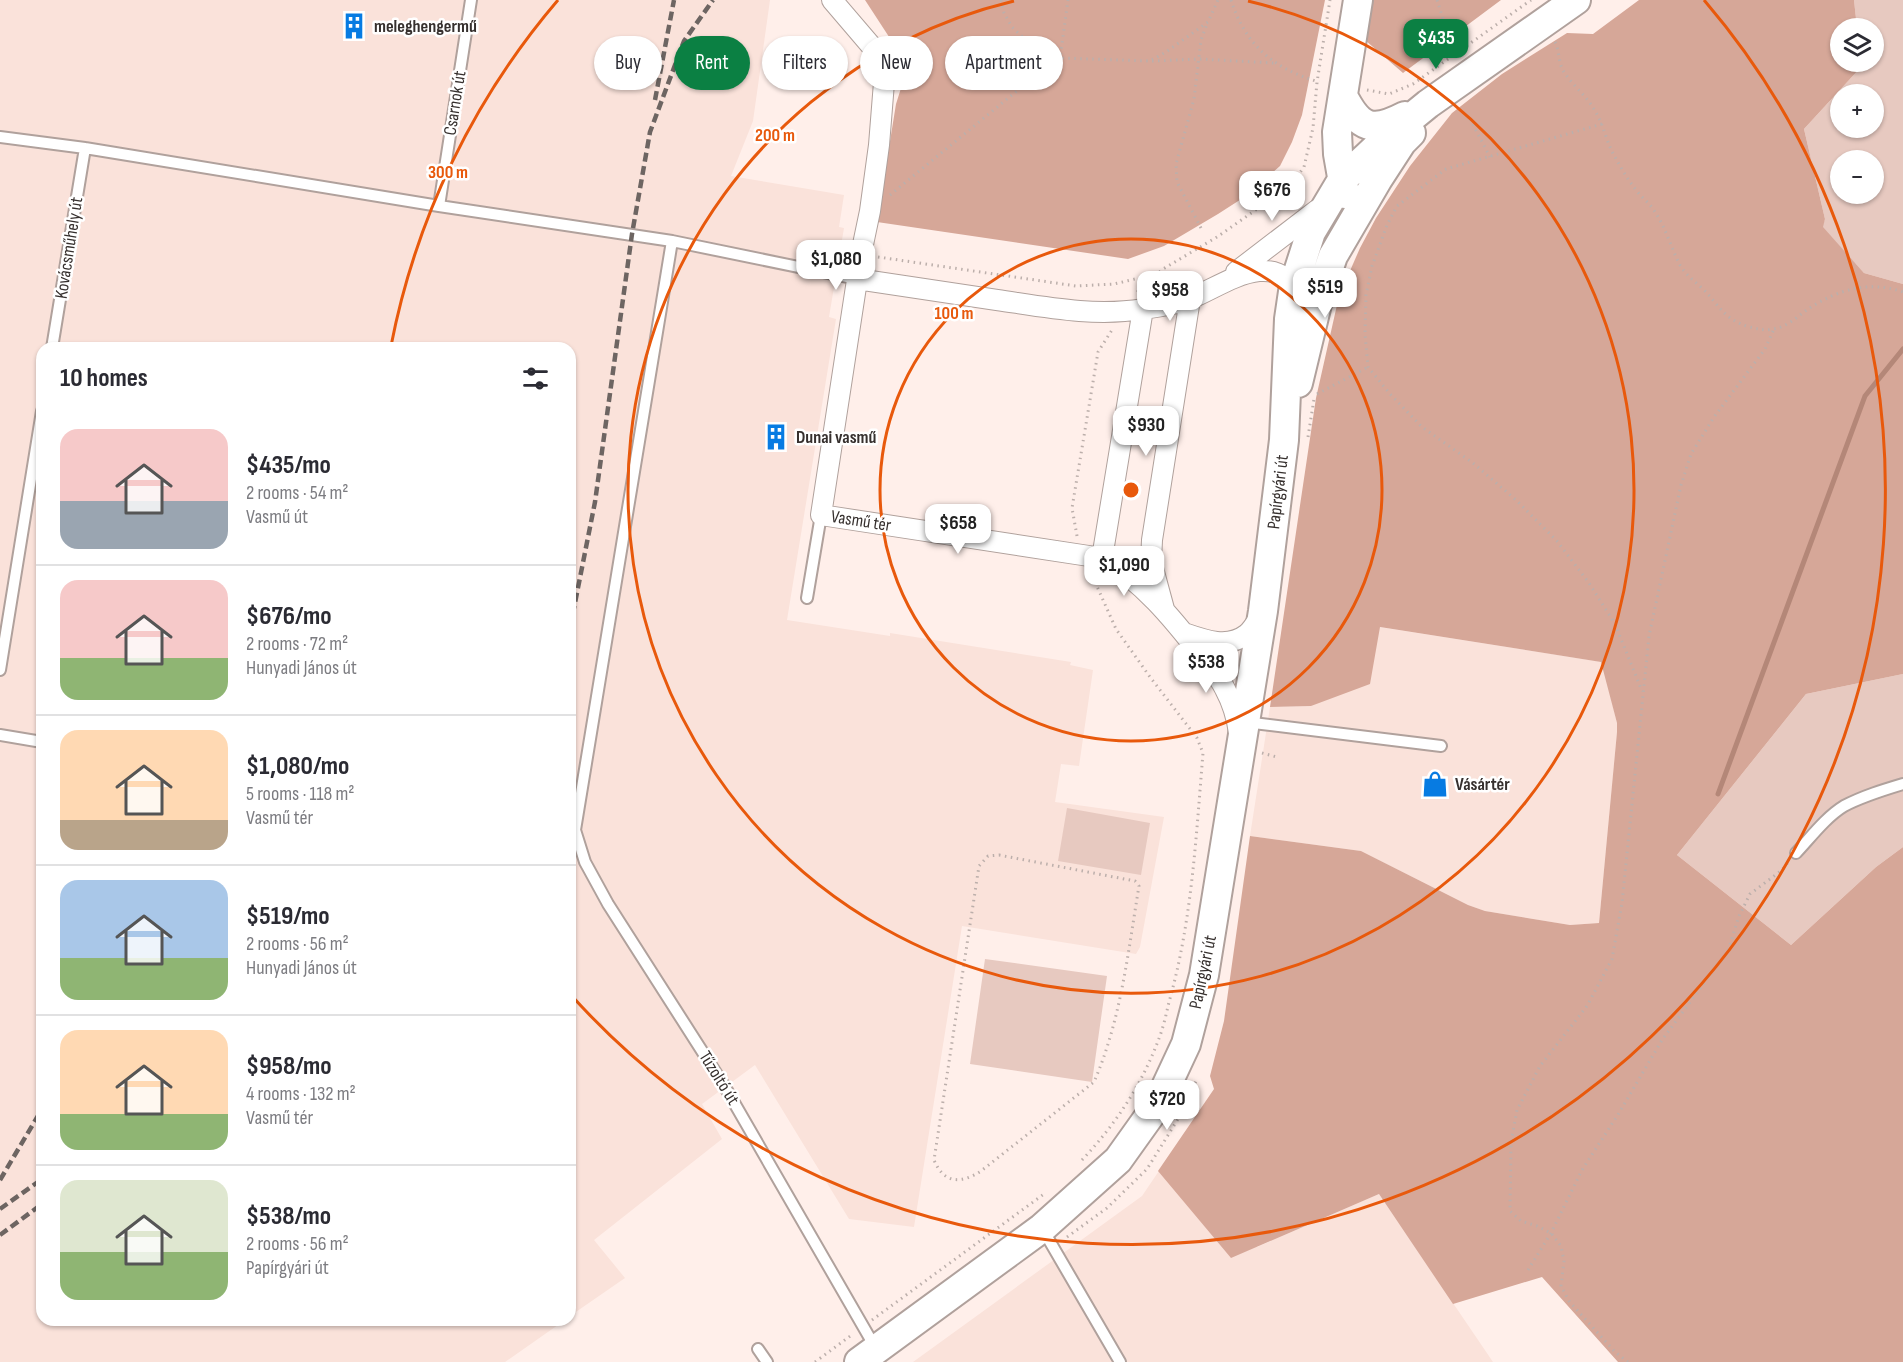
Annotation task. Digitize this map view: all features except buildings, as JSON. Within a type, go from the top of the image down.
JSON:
[{"type":"street","name":"Vasmű tér","points":[[832,0],[873,48],[885,70],[879,145],[870,211],[861,254],[821,515],[1092,557],[1120,569],[1184,633],[1225,689],[1238,725],[1241,753]]},
{"type":"street","points":[[1296,441],[1310,373],[1318,300],[1346,210],[1335,88],[1358,0]]},
{"type":"street","points":[[1222,283],[1320,207],[1342,180],[1390,135],[1428,104],[1464,64],[1576,0]]},
{"type":"street","points":[[1333,256],[1361,206],[1402,142],[1464,64]]},
{"type":"street","points":[[1335,88],[1353,115],[1371,126],[1382,126],[1394,122],[1428,104]]},
{"type":"street","points":[[1296,441],[1288,319],[1294,285],[1311,232],[1342,180]]},
{"type":"street","points":[[857,279],[1068,310],[1123,311],[1190,299],[1248,272],[1268,270],[1283,275],[1294,285],[1302,300],[1310,373]]},
{"type":"street","points":[[1165,612],[1151,561],[1152,540],[1190,299]]},
{"type":"street","points":[[1092,557],[1143,309]]},
{"type":"street","name":"Papírgyári út","points":[[863,1352],[1042,1228],[1119,1160],[1158,1104],[1186,1044],[1204,975],[1241,753],[1254,723],[1263,611],[1296,441]]},
{"type":"street","points":[[1184,633],[1208,641],[1236,640],[1249,633],[1263,611]]},
{"type":"lane","name":"Csarnok út","points":[[439,206],[471,0]]},
{"type":"lane","points":[[0,137],[85,148],[439,206],[672,241],[857,279]]},
{"type":"lane","name":"Kovácsműhely út","points":[[53,342],[85,148]]},
{"type":"lane","points":[[576,806],[672,241]]},
{"type":"lane","points":[[0,670],[36,448]]},
{"type":"lane","points":[[807,598],[821,515]]},
{"type":"lane","points":[[1254,723],[1441,746]]},
{"type":"lane","points":[[0,735],[36,741]]},
{"type":"lane","points":[[1796,853],[1842,807],[1871,794],[1903,784]]},
{"type":"lane","name":"Tűzoltó út","points":[[576,840],[585,862],[608,904],[725,1087],[863,1352]]},
{"type":"lane","points":[[1042,1228],[1120,1362]]},
{"type":"lane","points":[[758,1349],[767,1362]]},
{"type":"path","points":[[1000,0],[1004,13],[1020,36]]},
{"type":"path","points":[[1063,36],[1068,0]]},
{"type":"path","points":[[1201,228],[1177,182],[1176,164],[1194,99],[1201,40],[1218,0]]},
{"type":"path","points":[[1231,0],[1237,19],[1245,32],[1275,63],[1296,74],[1335,88],[1389,94],[1464,64],[1531,0]]},
{"type":"path","points":[[1076,1166],[1098,1143],[1123,1110],[1159,1040],[1178,972],[1188,910],[1203,753],[1197,738],[1116,629],[1092,557],[1075,532],[1072,508],[1098,352],[1134,295],[1158,274],[1217,237],[1280,193],[1304,167],[1313,128],[1335,88],[1330,0]]},
{"type":"path","points":[[1437,0],[1446,28],[1464,64]]},
{"type":"path","points":[[1150,61],[1208,21]]},
{"type":"path","points":[[1553,38],[1564,72],[1588,100],[1602,124],[1614,155],[1634,186],[1655,212],[1680,264],[1688,276],[1726,317],[1752,328],[1774,329],[1790,322],[1828,298],[1848,290],[1866,286],[1903,292]]},
{"type":"path","points":[[1063,58],[1150,61],[1199,59],[1275,63]]},
{"type":"path","points":[[870,211],[1018,90]]},
{"type":"path","points":[[1470,119],[1490,157]]},
{"type":"path","points":[[1602,124],[1446,169],[1397,206],[1387,225],[1372,266],[1366,294],[1365,334],[1368,367],[1390,394],[1422,427],[1473,463],[1557,541],[1589,583],[1615,624],[1643,694]]},
{"type":"path","points":[[861,254],[1076,286],[1114,284],[1158,274]]},
{"type":"path","points":[[1628,1362],[1615,1352],[1569,1301],[1561,1287],[1563,1261],[1561,1246],[1551,1233],[1521,1221],[1510,1211],[1510,1142],[1517,1110],[1540,1066],[1587,1006],[1612,959],[1622,903],[1649,636],[1681,484],[1691,454],[1714,417],[1764,349],[1774,329]]},
{"type":"path","points":[[1315,395],[1368,367]]},
{"type":"path","points":[[1296,441],[1315,395],[1310,373]]},
{"type":"path","points":[[1254,723],[1260,753],[1277,757]]},
{"type":"path","points":[[1528,1270],[1551,1233],[1582,1170],[1662,1040],[1728,951],[1739,916],[1750,894],[1782,870],[1796,853]]},
{"type":"path","points":[[999,855],[1135,881],[1139,886],[1117,1016],[1094,1082],[969,1179],[958,1180],[946,1177],[934,1160],[979,866],[982,861],[988,856],[999,855]]},
{"type":"path","points":[[815,1362],[863,1352],[1044,1194]]},
{"type":"shaded area","points":[[0,0],[770,0],[765,36],[762,36],[762,57],[753,121],[731,176],[844,195],[839,227],[844,228],[829,317],[836,319],[787,620],[890,636],[890,633],[1071,662],[1070,665],[1093,670],[1079,766],[1061,764],[1055,802],[1164,817],[1140,947],[1136,954],[962,926],[914,1227],[849,1219],[755,1065],[702,1104],[722,1139],[594,1240],[625,1278],[576,1312],[576,342],[36,342],[36,1326],[556,1326],[505,1362],[0,1362]]},
{"type":"shaded area","points":[[865,0],[1325,0],[1302,115],[1280,166],[1246,196],[1218,214],[1164,246],[1128,259],[877,222],[896,104],[900,90],[933,90],[933,36],[888,36]]},
{"type":"shaded area","points":[[1372,0],[1501,0],[1403,73],[1365,40]]},
{"type":"shaded area","points":[[1639,0],[1854,0],[1856,18],[1830,18],[1830,72],[1856,72],[1845,84],[1830,84],[1830,101],[1804,129],[1825,219],[1823,227],[1864,273],[1903,284],[1903,674],[1806,694],[1677,855],[1791,945],[1876,867],[1903,847],[1903,1362],[1618,1362],[1542,1277],[1453,1304],[1379,1194],[1231,1258],[1158,1171],[1214,1089],[1210,1076],[1224,1021],[1250,836],[1361,851],[1468,905],[1485,911],[1570,925],[1599,923],[1617,732],[1617,723],[1601,662],[1380,627],[1370,684],[1311,706],[1270,707],[1316,398],[1339,296],[1360,248],[1376,218],[1410,166],[1452,113],[1502,74],[1567,33],[1593,34]]},
{"type":"shaded area","points":[[1854,0],[1903,0],[1903,284],[1864,273],[1822,227],[1825,219],[1804,129],[1830,101],[1830,138],[1884,138],[1884,84],[1845,84],[1856,72],[1884,72],[1884,18],[1856,18]]},
{"type":"shaded area","name":"Vásártér","points":[[1379,627],[1602,662],[1617,723],[1617,732],[1599,923],[1570,925],[1485,911],[1468,905],[1361,851],[1250,836],[1270,707],[1311,706]]},
{"type":"shaded area","points":[[1903,674],[1903,847],[1876,867],[1791,945],[1677,855],[1806,694]]},
{"type":"shaded area","points":[[1067,808],[1150,823],[1141,875],[1058,861]]},
{"type":"shaded area","points":[[985,959],[1107,976],[1092,1082],[970,1064]]},
{"type":"shaded area","points":[[1186,1131],[1257,1247],[1379,1194],[1493,1362],[913,1362],[1142,1196]]},
{"type":"waterway","points":[[1718,794],[1865,396],[1903,349]]},
{"type":"railway","points":[[655,100],[674,0]]},
{"type":"railway","points":[[576,598],[595,502],[632,234],[650,132],[684,41],[713,0]]},
{"type":"railway","points":[[0,1180],[36,1119]]},
{"type":"railway","points":[[0,1209],[36,1183]]},
{"type":"railway","points":[[0,1235],[36,1208]]},
{"type":"place","name":"meleghengermű","points":[[354,26]]},
{"type":"place","name":"Dunai vasmű","points":[[776,437]]},
{"type":"place","name":"Vásártér","points":[[1435,784]]}]
